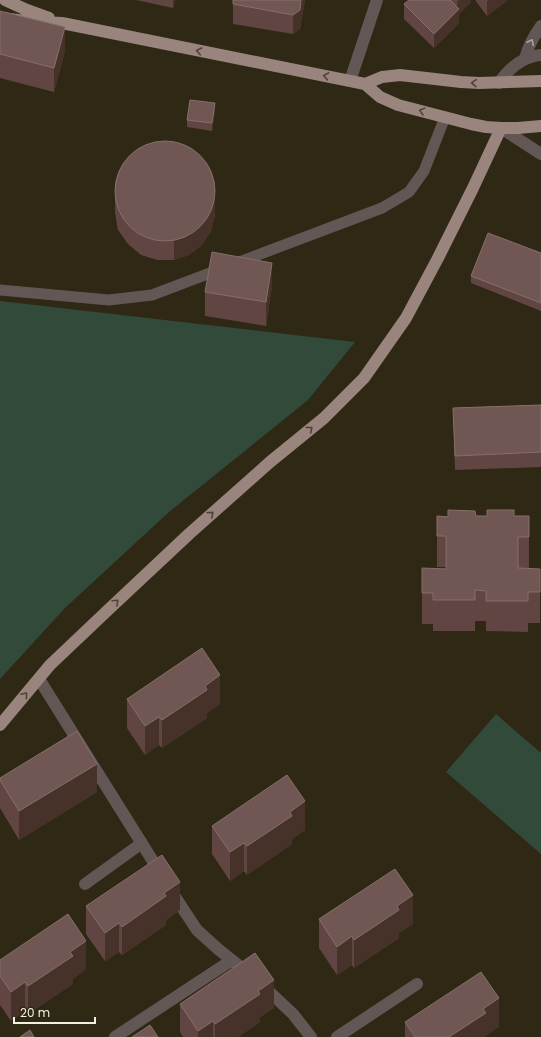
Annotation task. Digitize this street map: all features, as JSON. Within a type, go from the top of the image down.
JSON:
[{"type":"main road","points":[[5,0],[62,23]]},
{"type":"main road","points":[[0,18],[62,23],[365,84],[380,97],[398,105],[486,127],[518,128],[541,126]]},
{"type":"main road","points":[[365,84],[382,77],[400,75],[460,82],[499,83],[541,81]]},
{"type":"main road","points":[[0,725],[50,665],[189,534],[270,462],[324,418],[364,378],[406,318],[473,188],[501,128]]},
{"type":"street","points":[[350,81],[378,0]]},
{"type":"street","points":[[525,59],[528,47],[534,35],[541,26]]},
{"type":"street","points":[[499,83],[514,65],[525,59],[541,55]]},
{"type":"street","points":[[501,128],[541,154]]},
{"type":"street","points":[[38,679],[197,930],[258,981],[293,1014],[311,1037]]},
{"type":"street","points":[[85,884],[142,843]]},
{"type":"street","points":[[115,1037],[232,960]]},
{"type":"street","points":[[337,1037],[416,984]]},
{"type":"lane","points":[[0,290],[109,300],[152,295],[382,208],[409,192],[424,171],[445,117]]},
{"type":"green space","points":[[0,301],[355,342],[308,400],[169,512],[65,608],[0,679]]},
{"type":"green space","points":[[496,714],[541,753],[541,854],[446,772]]},
{"type":"building","points":[[233,0],[301,0],[300,10],[293,15],[233,4]]},
{"type":"building","points":[[409,0],[450,0],[459,9],[434,34],[404,4]]},
{"type":"building","points":[[0,11],[65,27],[54,68],[0,54]]},
{"type":"building","points":[[190,100],[215,103],[212,123],[187,120]]},
{"type":"building","points":[[165,141],[175,142],[193,149],[207,163],[214,181],[214,201],[207,219],[193,233],[175,240],[165,241],[155,240],[137,233],[123,219],[116,201],[115,191],[116,181],[123,163],[137,149],[155,142]]},
{"type":"building","points":[[488,233],[541,253],[541,303],[471,276]]},
{"type":"building","points":[[212,252],[272,263],[266,302],[205,292]]},
{"type":"building","points":[[541,405],[541,452],[455,456],[453,408]]},
{"type":"building","points":[[448,510],[475,511],[476,516],[487,516],[487,510],[514,510],[514,516],[529,516],[529,537],[518,537],[518,568],[540,569],[540,592],[528,592],[528,601],[486,601],[486,591],[475,590],[475,600],[433,600],[433,593],[422,593],[422,568],[446,569],[446,536],[437,536],[437,516],[448,517]]},
{"type":"building","points":[[202,648],[220,675],[205,686],[207,690],[162,720],[159,717],[145,726],[127,699]]},
{"type":"building","points":[[77,731],[97,764],[19,811],[0,778]]},
{"type":"building","points":[[287,775],[305,801],[290,812],[292,816],[247,846],[244,843],[230,852],[212,826]]},
{"type":"building","points":[[162,855],[180,882],[164,893],[166,896],[122,927],[119,923],[105,933],[86,906]]},
{"type":"building","points":[[395,869],[413,895],[397,906],[399,910],[354,940],[352,936],[337,947],[319,919]]},
{"type":"building","points":[[68,914],[86,941],[70,952],[73,956],[28,986],[25,982],[11,992],[0,976],[0,960]]},
{"type":"building","points":[[255,953],[274,980],[258,991],[260,994],[215,1024],[213,1021],[198,1031],[180,1004]]},
{"type":"building","points":[[481,972],[499,998],[483,1009],[486,1013],[449,1037],[415,1037],[405,1022]]},
{"type":"building","points":[[150,1025],[158,1037],[132,1037]]},
{"type":"building","points":[[30,1030],[34,1037],[20,1037]]}]
